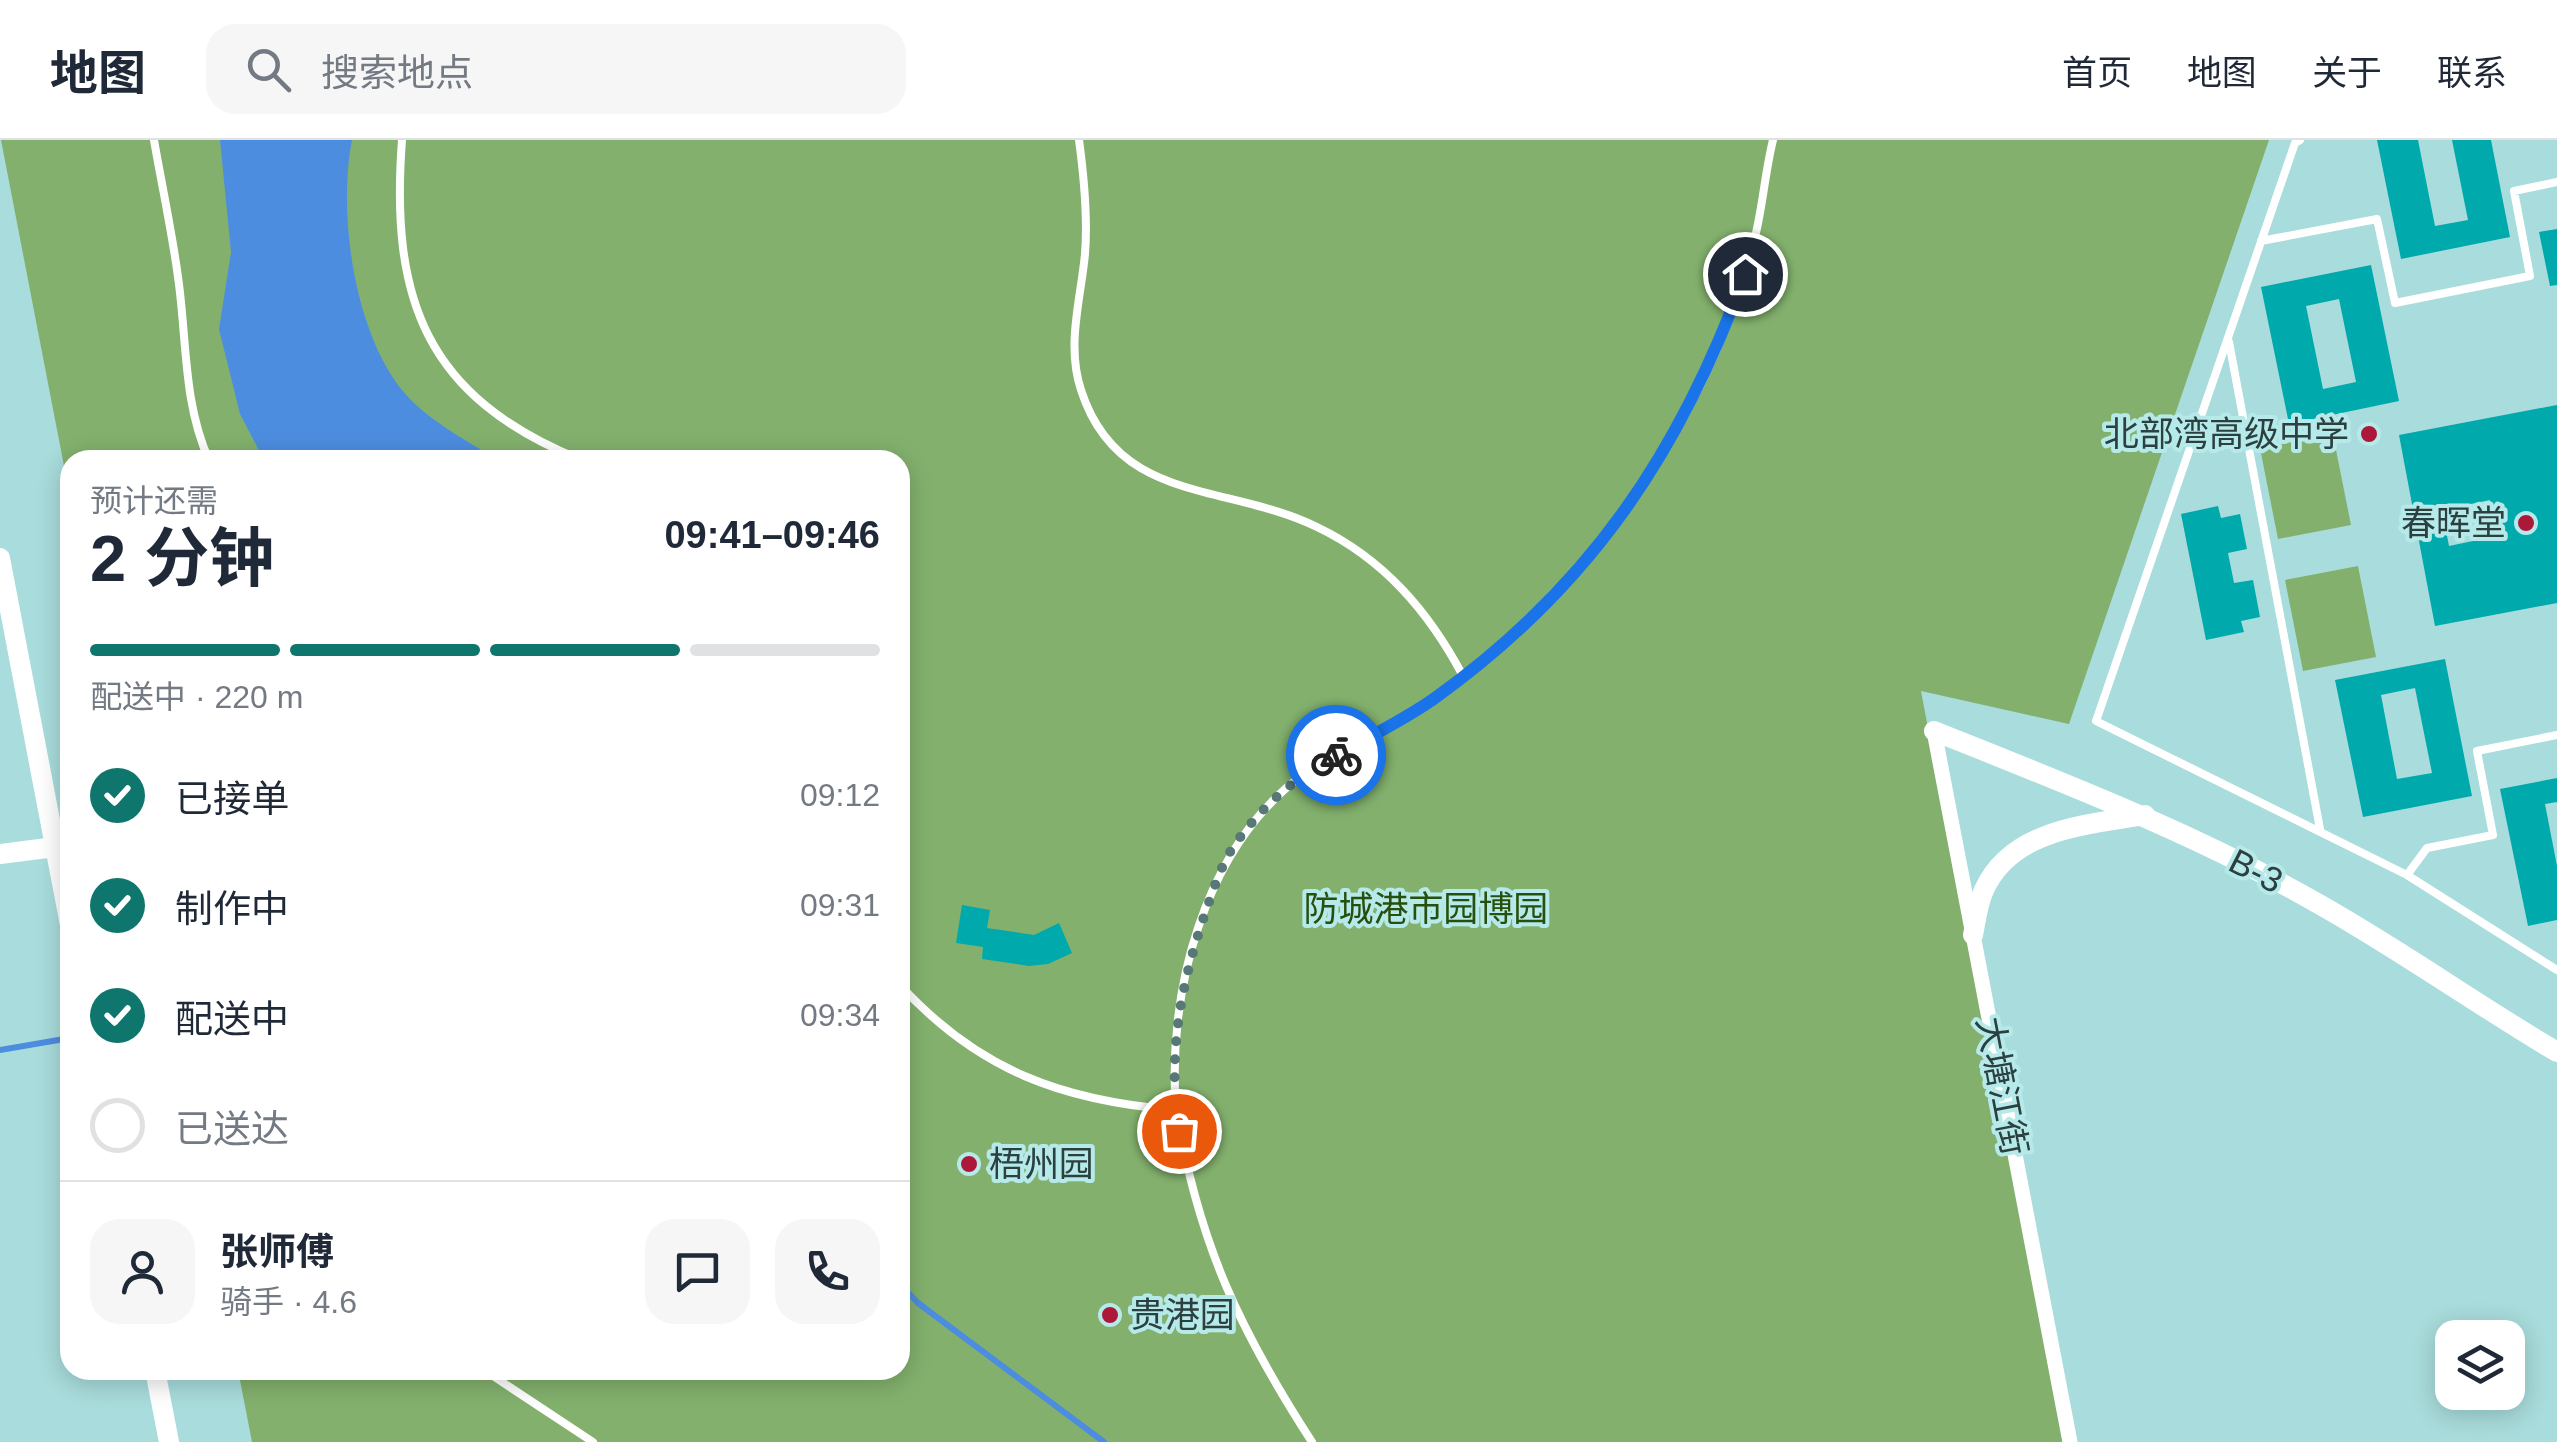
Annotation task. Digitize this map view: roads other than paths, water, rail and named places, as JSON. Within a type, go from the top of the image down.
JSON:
[{"type":"street","points":[[0,558],[60,873]]},
{"type":"street","name":"B-3","points":[[1934,731],[2146,815],[2318,904],[2557,1052]]},
{"type":"street","name":"大塘江街","points":[[1934,731],[2070,1442]]},
{"type":"street","points":[[1973,935],[1985,888],[2012,853],[2052,832],[2146,815]]},
{"type":"street","points":[[0,854],[55,847]]},
{"type":"street","points":[[157,1380],[168,1442]]},
{"type":"lane","points":[[154,140],[178,279],[184,356],[197,435],[204,450]]},
{"type":"lane","points":[[402,140],[398,191],[403,254],[420,324],[450,373],[495,415],[555,450]]},
{"type":"lane","points":[[1079,140],[1086,250],[1074,339],[1080,386],[1095,424],[1116,450],[1146,474],[1173,486],[1262,505],[1346,542],[1418,603],[1463,676]]},
{"type":"lane","points":[[1312,1442],[1252,1347],[1230,1301],[1196,1201],[1176,1110],[1173,1070],[1185,977],[1231,851],[1274,799],[1303,774],[1432,700],[1463,676],[1560,590],[1630,504],[1676,433],[1712,361],[1745,274],[1773,140]]},
{"type":"lane","points":[[2300,140],[2295,142],[2096,721],[2406,875],[2557,970]]},
{"type":"lane","points":[[2261,241],[2377,218],[2395,304],[2530,276],[2514,190],[2557,182]]},
{"type":"lane","points":[[2228,338],[2320,829]]},
{"type":"lane","points":[[2406,875],[2426,848],[2493,835],[2477,751],[2557,735]]},
{"type":"lane","points":[[910,996],[935,1023],[981,1056],[1079,1096],[1120,1106],[1176,1110]]},
{"type":"lane","points":[[496,1380],[593,1442]]},
{"type":"water","points":[[220,140],[352,140],[348,170],[349,240],[363,311],[375,344],[390,374],[409,398],[482,450],[259,450],[240,414],[219,329],[231,252]]},
{"type":"waterway","points":[[0,1050],[60,1040]]},
{"type":"waterway","points":[[910,1295],[1104,1442]]},
{"type":"place","name":"北部湾高级中学","points":[[2369,434]]},
{"type":"place","name":"春晖堂","points":[[2526,523]]},
{"type":"place","name":"梧州园","points":[[969,1164]]},
{"type":"place","name":"贵港园","points":[[1110,1315]]},
{"type":"park label","name":"防城港市园博园","points":[[1426,909]]}]
